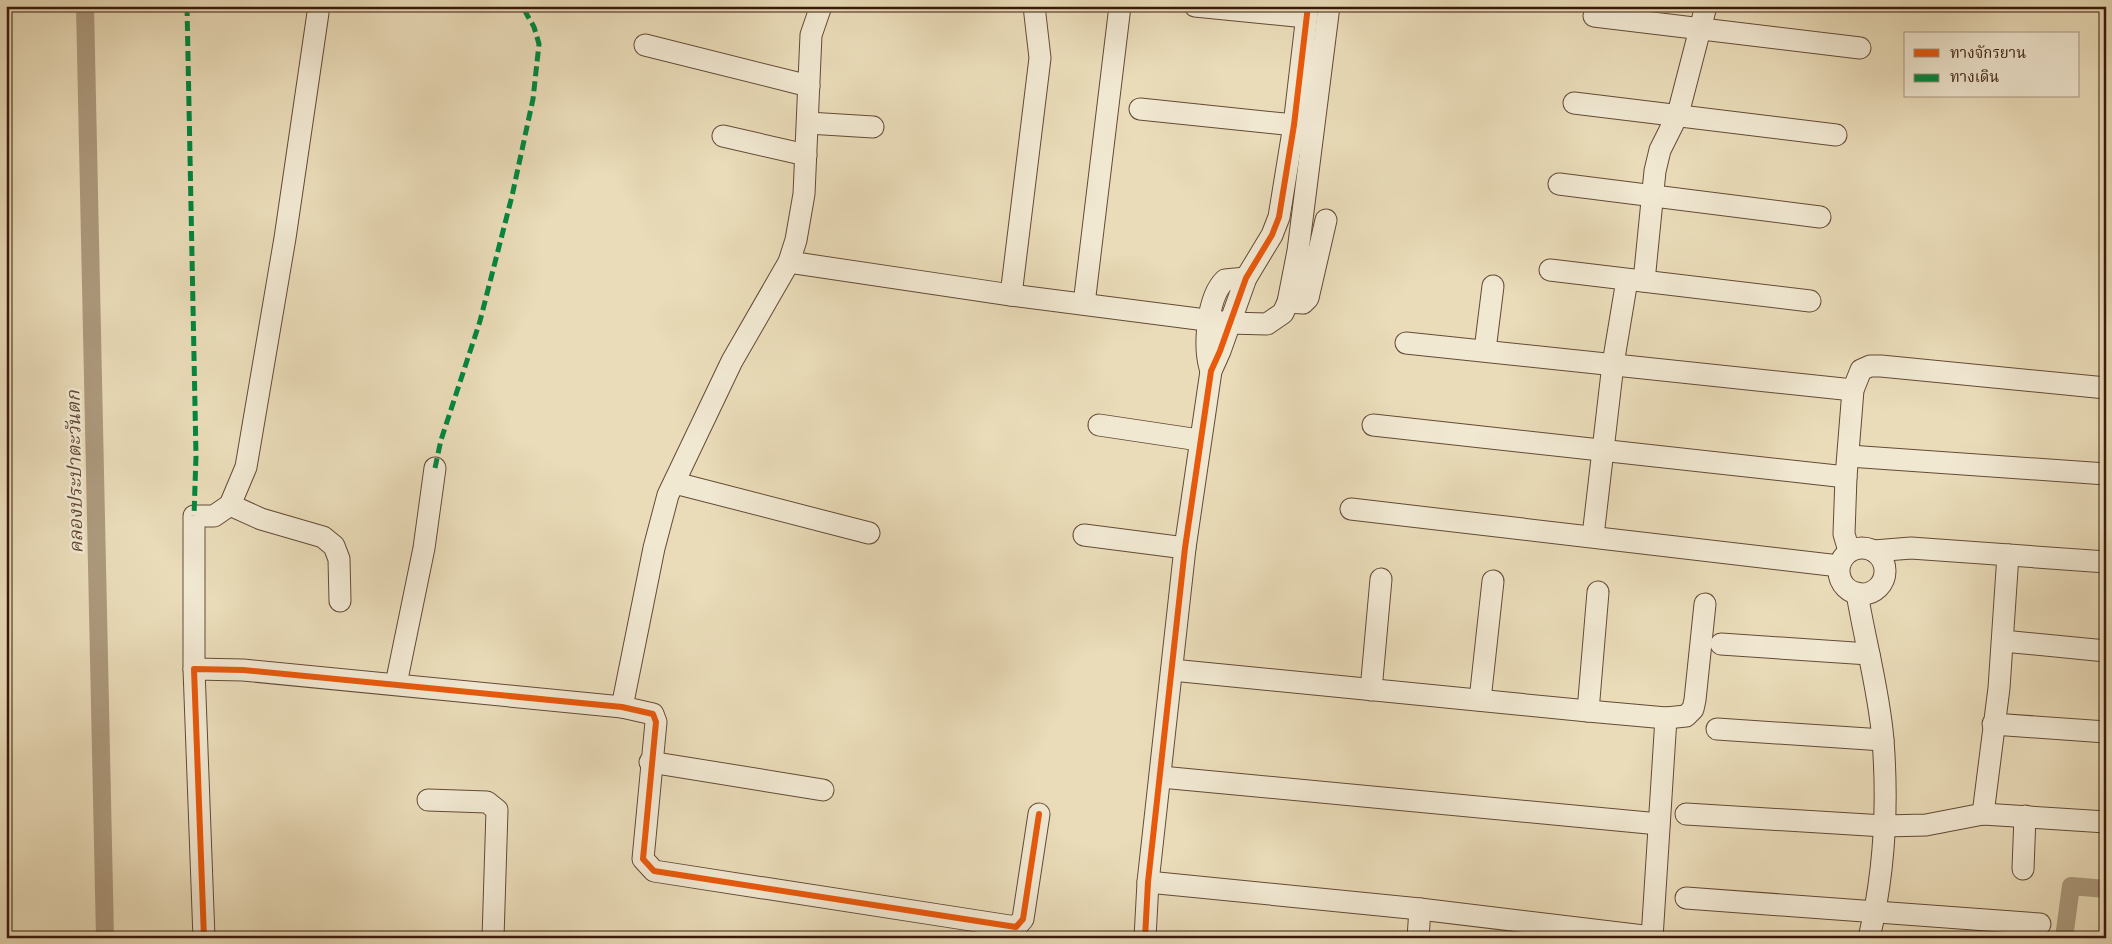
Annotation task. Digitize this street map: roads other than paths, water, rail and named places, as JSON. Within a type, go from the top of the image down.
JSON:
[{"type":"street","points":[[204,938],[194,669],[194,516],[214,516],[230,506],[246,467],[262,386],[319,6]]},
{"type":"street","points":[[622,707],[654,548],[668,495],[732,361],[789,262],[801,223],[808,123],[810,6]]},
{"type":"street","points":[[811,35],[821,6]]},
{"type":"street","points":[[1011,295],[1040,58],[1034,6]]},
{"type":"street","points":[[1084,304],[1120,6]]},
{"type":"street","points":[[1145,938],[1148,882],[1199,440],[1211,371],[1220,351],[1220,285],[1225,280],[1246,278],[1272,234],[1279,217],[1294,125],[1307,12],[1195,6]]},
{"type":"street","points":[[789,262],[1011,295],[1219,321],[1267,324],[1283,313],[1288,302],[1298,251],[1330,6]]},
{"type":"street","points":[[1593,536],[1613,364],[1635,281],[1660,150],[1678,114],[1702,29],[1706,6]]},
{"type":"street","points":[[1594,16],[1860,48]]},
{"type":"street","points":[[645,45],[809,86]]},
{"type":"street","points":[[1574,103],[1836,134]]},
{"type":"street","points":[[1140,108],[1294,125]]},
{"type":"street","points":[[808,123],[873,127]]},
{"type":"street","points":[[723,136],[806,155]]},
{"type":"street","points":[[1559,184],[1820,217]]},
{"type":"street","points":[[1288,302],[1304,303],[1308,298],[1326,220]]},
{"type":"street","points":[[1550,270],[1810,301]]},
{"type":"street","points":[[1485,350],[1493,286]]},
{"type":"street","points":[[1406,342],[1853,390]]},
{"type":"street","points":[[1351,509],[1593,536],[1844,559],[1857,548],[1866,548],[1874,551],[1881,558],[1884,566],[1881,583],[1874,590],[1857,593],[1842,583],[1844,559],[1846,477],[1853,390],[1861,370],[1870,366],[2106,388]]},
{"type":"street","points":[[1099,425],[1199,440]]},
{"type":"street","points":[[1373,425],[1846,477]]},
{"type":"street","points":[[1849,456],[2106,474]]},
{"type":"street","points":[[396,684],[424,548],[435,468]]},
{"type":"street","points":[[675,483],[869,533]]},
{"type":"street","points":[[230,506],[261,519],[323,537],[334,546],[339,559],[340,601]]},
{"type":"street","points":[[1084,535],[1186,548]]},
{"type":"street","points":[[1874,551],[1911,548],[2106,562]]},
{"type":"street","points":[[1983,814],[2003,641],[2008,555]]},
{"type":"street","points":[[1371,690],[1380,579]]},
{"type":"street","points":[[1480,700],[1493,581]]},
{"type":"street","points":[[1588,711],[1598,592]]},
{"type":"street","points":[[1857,593],[1883,740],[1884,826],[1875,910],[1869,938]]},
{"type":"street","points":[[1172,670],[1666,718],[1686,716],[1693,709],[1705,604]]},
{"type":"street","points":[[2003,641],[2106,651]]},
{"type":"street","points":[[1721,644],[1869,654]]},
{"type":"street","points":[[194,669],[243,670],[396,684],[622,707],[653,714],[655,717],[643,858],[654,872],[1014,927],[1018,926],[1023,919],[1039,814]]},
{"type":"street","points":[[1148,882],[1420,909],[1652,938],[1666,718]]},
{"type":"street","points":[[1993,724],[2106,732]]},
{"type":"street","points":[[1717,729],[1883,740]]},
{"type":"street","points":[[650,762],[823,790]]},
{"type":"street","points":[[1161,777],[1658,824]]},
{"type":"street","points":[[428,800],[487,802],[497,810],[499,819],[493,938]]},
{"type":"street","points":[[1686,814],[1884,826],[1926,825],[1983,814],[2106,822]]},
{"type":"street","points":[[2023,869],[2025,816]]},
{"type":"street","points":[[1686,898],[1875,910],[2040,924]]},
{"type":"street","points":[[1418,938],[1420,909]]},
{"type":"waterway","name":"คลองประปาตะวันตก","points":[[85,6],[105,938]]},
{"type":"waterway","points":[[2064,938],[2071,886],[2106,889]]}]
